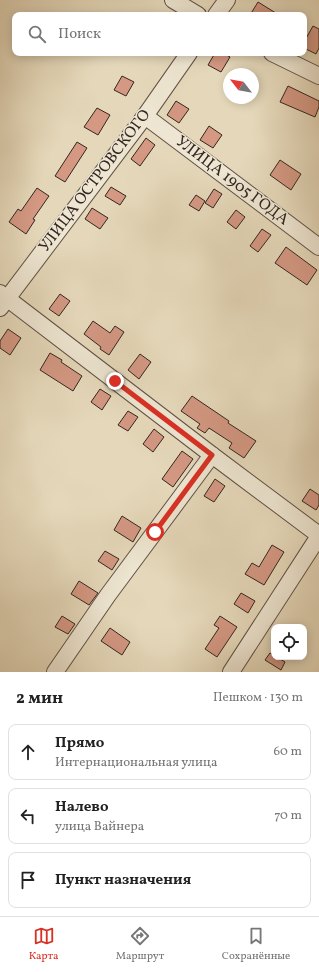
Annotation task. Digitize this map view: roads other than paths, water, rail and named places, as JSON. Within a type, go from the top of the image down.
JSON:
[{"type":"street","points":[[173,0],[193,12]]},
{"type":"street","points":[[218,12],[227,0]]},
{"type":"street","name":"УЛИЦА ОСТРОВСКОГО","points":[[2,299],[145,116],[187,56]]},
{"type":"street","points":[[278,56],[319,76]]},
{"type":"street","name":"УЛИЦА 1905 ГОДА","points":[[145,116],[319,247]]},
{"type":"street","points":[[2,299],[319,536],[231,672]]},
{"type":"street","points":[[56,672],[108,595],[212,455]]}]
